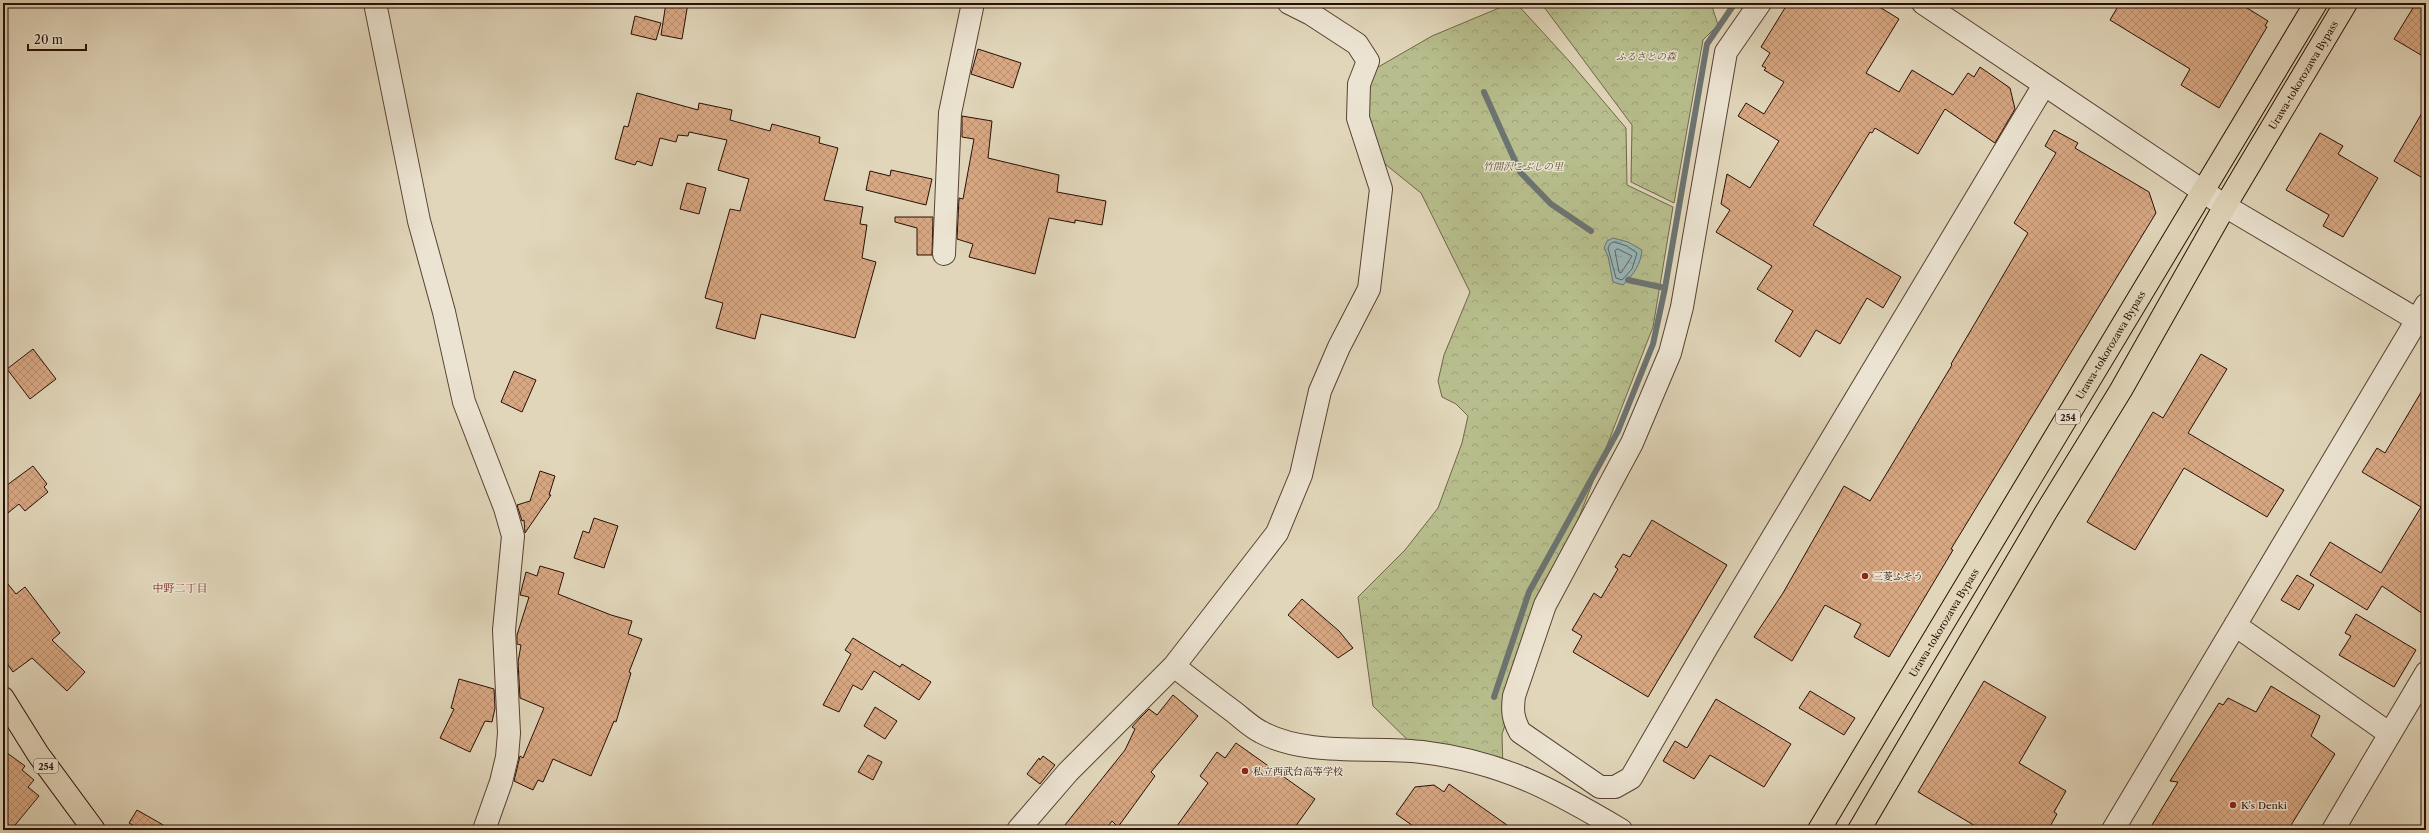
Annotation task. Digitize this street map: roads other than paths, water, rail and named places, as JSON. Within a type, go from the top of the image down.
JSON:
[{"type":"highway","name":"Urawa-tokorozawa Bypass","points":[[1819,830],[2316,3]]},
{"type":"highway","name":"Urawa-tokorozawa Bypass","points":[[1859,830],[2042,518],[2121,390],[2225,206],[2346,3]]},
{"type":"highway","name":"254","points":[[3,698],[38,754],[94,830]]},
{"type":"street","points":[[375,3],[419,221],[444,312],[464,402],[505,508],[513,536],[504,630],[509,733],[507,757],[501,782],[484,830]]},
{"type":"street","points":[[944,254],[950,113],[973,3]]},
{"type":"street","points":[[1018,830],[1068,772],[1174,666],[1277,533],[1301,475],[1320,391],[1339,347],[1369,289],[1381,189],[1358,118],[1358,84],[1368,61],[1357,44],[1311,14],[1289,3]]},
{"type":"street","points":[[1760,3],[1726,52],[1682,307],[1670,353],[1632,443],[1545,605],[1514,696],[1513,715],[1520,732],[1600,787],[1615,787],[1631,778],[1711,640],[2044,86]]},
{"type":"street","points":[[1923,3],[2202,192],[2423,317],[2113,830]]},
{"type":"street","points":[[2235,626],[2390,734]]},
{"type":"street","points":[[1174,666],[1261,732],[1268,735],[1291,743],[1358,751],[1420,752],[1468,758],[1503,768],[1563,795],[1621,830]]},
{"type":"street","points":[[2333,830],[2426,674]]},
{"type":"water","points":[[1613,238],[1628,242],[1642,250],[1636,269],[1623,285],[1613,282],[1608,256],[1604,248],[1607,241]]},
{"type":"waterway","points":[[1494,697],[1529,592],[1618,431],[1653,344],[1665,288],[1707,44],[1735,3]]},
{"type":"waterway","points":[[1484,92],[1520,172],[1551,204],[1591,231]]},
{"type":"waterway","points":[[1628,280],[1665,288]]},
{"type":"place","name":"三菱ふそう","points":[[1865,576]]},
{"type":"place","name":"私立西武台高等学校","points":[[1245,771]]},
{"type":"place","name":"K's Denki","points":[[2233,805]]},
{"type":"district","name":"中野二丁目","points":[[180,588]]},
{"type":"park label","name":"ふるさとの森","points":[[1646,56]]},
{"type":"park label","name":"竹間沢こぶしの里","points":[[1523,166]]}]
